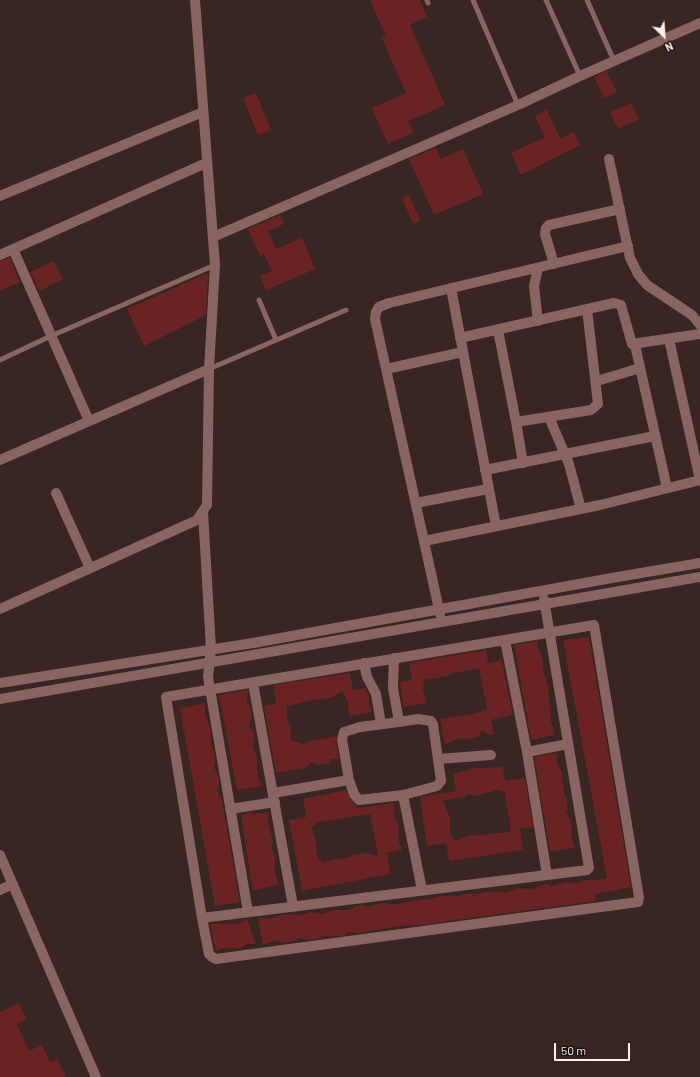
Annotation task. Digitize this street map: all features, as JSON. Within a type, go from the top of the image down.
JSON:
[{"type":"street","points":[[0,609],[197,520],[204,512],[207,505],[210,369],[215,265],[206,163],[195,0]]},
{"type":"street","points":[[213,237],[518,105],[700,23]]},
{"type":"street","points":[[0,196],[203,112]]},
{"type":"street","points":[[609,159],[630,258],[638,274],[647,285],[692,315],[700,325]]},
{"type":"street","points":[[0,255],[206,163]]},
{"type":"street","points":[[554,264],[545,234],[546,228],[549,225],[620,209]]},
{"type":"street","points":[[442,622],[375,318],[376,312],[379,307],[389,303],[628,246]]},
{"type":"street","points":[[13,249],[89,421]]},
{"type":"street","points":[[538,268],[534,286],[538,321]]},
{"type":"street","points":[[451,288],[496,526]]},
{"type":"street","points":[[460,338],[614,303],[621,305],[629,341],[632,344],[635,345],[700,334]]},
{"type":"street","points":[[516,422],[595,408],[599,400],[587,309]]},
{"type":"street","points":[[498,330],[523,463]]},
{"type":"street","points":[[424,541],[581,508],[700,480],[669,339]]},
{"type":"street","points":[[635,345],[667,488]]},
{"type":"street","points":[[386,369],[463,352]]},
{"type":"street","points":[[597,381],[640,368]]},
{"type":"street","points":[[0,460],[210,369]]},
{"type":"street","points":[[549,417],[565,455],[581,508]]},
{"type":"street","points":[[485,470],[655,436]]},
{"type":"street","points":[[416,503],[488,489]]},
{"type":"street","points":[[56,493],[90,568]]},
{"type":"street","points":[[204,512],[211,649],[211,661],[208,676],[248,912]]},
{"type":"street","points":[[0,683],[211,649],[700,563]]},
{"type":"street","points":[[0,699],[211,661],[700,577]]},
{"type":"street","points":[[202,918],[547,875],[586,872],[589,868],[543,590]]},
{"type":"street","points":[[593,624],[638,902],[216,959],[212,958],[208,954],[166,698],[505,640],[593,624]]},
{"type":"street","points":[[505,640],[547,875]]},
{"type":"street","points":[[394,658],[393,688],[398,722]]},
{"type":"street","points":[[364,663],[367,677],[376,694],[380,724]]},
{"type":"street","points":[[253,683],[293,906]]},
{"type":"street","points":[[418,719],[431,721],[438,759],[440,783],[420,792],[359,800],[354,794],[349,780],[342,735],[348,730],[398,722],[418,719]]},
{"type":"street","points":[[526,752],[568,744]]},
{"type":"street","points":[[438,759],[491,755]]},
{"type":"street","points":[[230,809],[349,780]]},
{"type":"street","points":[[403,795],[422,890]]},
{"type":"street","points":[[0,855],[96,1077]]},
{"type":"street","points":[[0,890],[12,884]]},
{"type":"lane","points":[[473,0],[518,105]]},
{"type":"lane","points":[[546,0],[580,76]]},
{"type":"lane","points":[[587,0],[614,62]]},
{"type":"lane","points":[[0,360],[51,336],[215,265]]},
{"type":"lane","points":[[259,300],[276,340]]},
{"type":"lane","points":[[210,369],[346,310]]},
{"type":"building","points":[[370,0],[420,0],[427,17],[410,25],[445,105],[408,121],[414,132],[388,144],[372,108],[406,93],[382,38],[386,36]]},
{"type":"building","points":[[606,71],[617,92],[604,98],[594,77]]},
{"type":"building","points":[[256,93],[271,130],[258,135],[243,98]]},
{"type":"building","points":[[631,103],[639,119],[618,129],[610,112]]},
{"type":"building","points":[[547,110],[560,138],[574,132],[580,145],[521,175],[511,153],[545,137],[535,116]]},
{"type":"building","points":[[436,148],[441,159],[463,149],[483,194],[434,215],[409,159]]},
{"type":"building","points":[[409,195],[420,221],[413,224],[402,198]]},
{"type":"building","points":[[280,215],[284,224],[268,231],[276,249],[302,238],[315,269],[266,290],[260,276],[272,271],[264,254],[260,256],[248,229]]},
{"type":"building","points":[[10,258],[20,282],[0,291],[0,261]]},
{"type":"building","points":[[54,261],[63,279],[39,291],[30,272]]},
{"type":"building","points":[[208,273],[206,315],[144,346],[127,309]]},
{"type":"building","points":[[589,637],[631,887],[595,894],[595,901],[357,933],[349,932],[345,935],[331,937],[323,935],[321,938],[307,940],[300,938],[294,941],[282,943],[275,941],[263,945],[258,918],[272,918],[279,915],[304,914],[310,912],[323,914],[333,910],[349,910],[363,905],[367,907],[384,903],[392,905],[431,899],[440,896],[457,896],[469,893],[474,894],[498,891],[507,893],[516,888],[532,889],[547,884],[551,886],[567,882],[576,883],[588,880],[607,879],[563,640]]},
{"type":"building","points":[[538,641],[538,650],[543,660],[543,670],[548,686],[551,721],[555,735],[531,740],[514,645]]},
{"type":"building","points":[[486,650],[488,663],[502,660],[513,715],[491,720],[494,734],[489,735],[482,731],[478,737],[467,739],[460,738],[445,744],[440,719],[477,713],[487,709],[479,669],[452,673],[448,676],[424,680],[423,691],[427,703],[403,707],[400,682],[412,680],[409,663]]},
{"type":"building","points":[[350,673],[353,690],[365,688],[369,695],[369,703],[372,712],[349,716],[348,701],[342,691],[331,698],[318,699],[287,706],[287,718],[291,728],[291,740],[303,744],[309,741],[336,736],[339,759],[332,759],[328,763],[317,765],[313,762],[304,768],[276,773],[264,706],[276,704],[274,685]]},
{"type":"building","points":[[248,690],[247,701],[251,709],[252,717],[249,726],[254,733],[253,747],[257,757],[257,775],[262,786],[237,790],[219,695]]},
{"type":"building","points":[[205,703],[205,718],[206,717],[210,727],[211,744],[215,755],[215,764],[213,764],[219,779],[219,788],[217,788],[222,800],[240,902],[215,906],[180,708]]},
{"type":"building","points":[[557,753],[557,765],[558,764],[562,774],[564,792],[567,800],[568,810],[566,811],[572,825],[571,835],[575,848],[550,851],[534,757]]},
{"type":"building","points":[[503,767],[505,781],[525,778],[533,827],[520,829],[523,850],[449,861],[446,843],[427,846],[420,797],[456,791],[453,774],[476,768]],"holes":[[[498,790],[505,792],[511,832],[467,836],[456,841],[450,832],[450,817],[443,801],[465,797],[469,793],[474,796]]]},
{"type":"building","points":[[346,790],[357,808],[394,803],[395,819],[398,823],[399,829],[398,839],[402,850],[387,853],[390,874],[302,891],[289,820],[306,817],[303,799]],"holes":[[[370,814],[378,856],[366,853],[353,855],[348,858],[334,859],[322,863],[317,856],[316,840],[311,827],[319,822]]]},
{"type":"building","points":[[252,812],[252,814],[269,812],[268,823],[273,841],[271,848],[275,854],[275,872],[279,885],[253,890],[241,815]]},
{"type":"building","points":[[247,919],[256,944],[248,944],[240,948],[225,948],[216,951],[210,924],[239,924]]},
{"type":"building","points":[[19,1003],[26,1019],[17,1024],[29,1051],[42,1045],[50,1063],[58,1059],[66,1077],[0,1077],[0,1012]]}]
